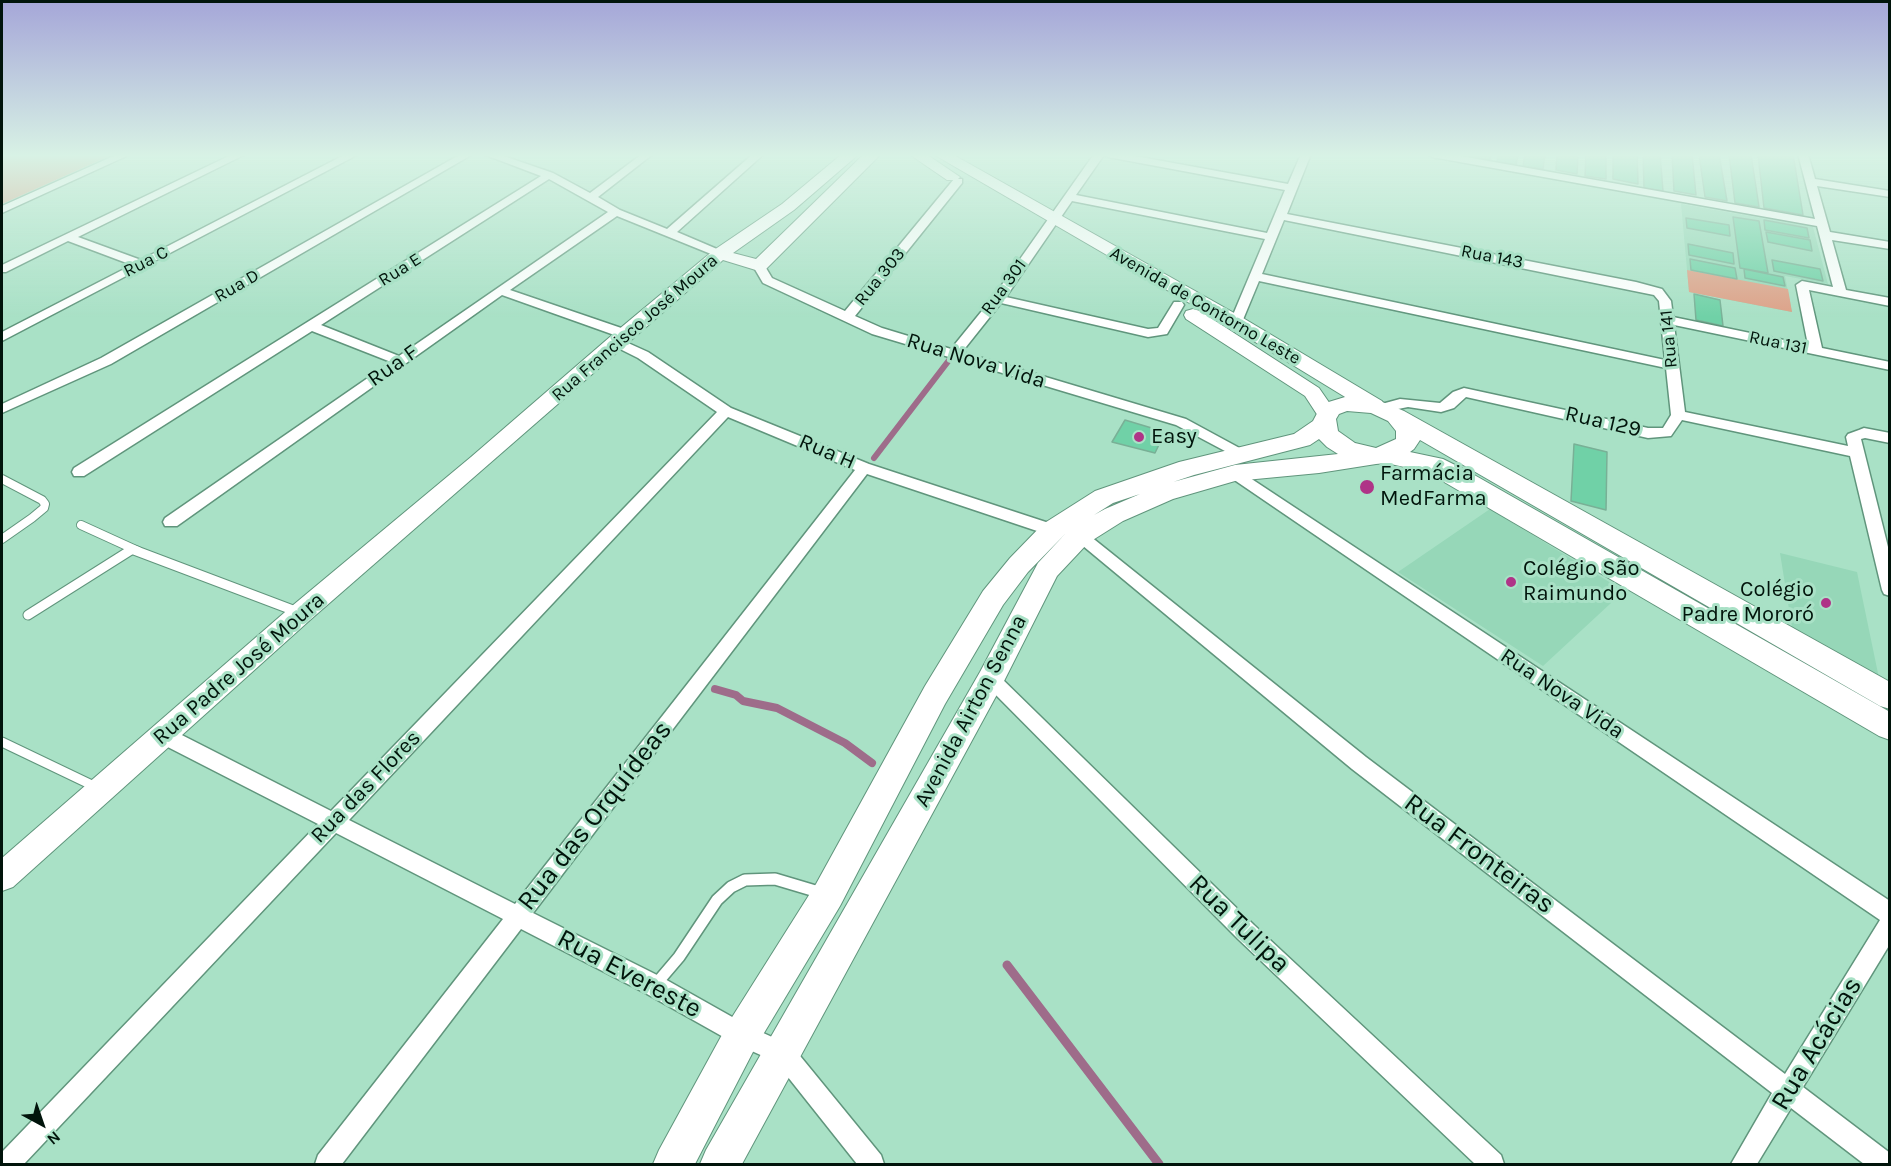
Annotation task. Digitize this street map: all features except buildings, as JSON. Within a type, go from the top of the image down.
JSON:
[{"type":"main road","name":"Avenida Airton Senna","points":[[673,1164],[742,1035],[828,895],[935,695],[993,598],[1019,565],[1066,533],[1104,497],[1143,482],[1238,464],[1302,440],[1325,419],[1330,409],[1345,404],[1385,410]]},
{"type":"main road","points":[[1381,456],[1406,444],[1409,437],[1403,423],[1385,410]]},
{"type":"main road","name":"Avenida de Contorno Leste","points":[[1385,410],[1890,697]]},
{"type":"main road","points":[[1325,419],[1327,433],[1341,446],[1361,454],[1434,465],[1460,478],[1890,727]]},
{"type":"main road","name":"Avenida Airton Senna","points":[[1238,464],[1319,465],[1381,456]]},
{"type":"main road","name":"Avenida Airton Senna","points":[[720,1164],[784,1054],[992,679],[1023,612],[1066,533]]},
{"type":"street","points":[[2,269],[127,208]]},
{"type":"street","name":"Rua C","points":[[2,337],[249,208]]},
{"type":"street","name":"Rua D","points":[[2,409],[105,361],[373,208]]},
{"type":"street","name":"Rua E","points":[[79,472],[497,208]]},
{"type":"street","points":[[609,208],[720,254]]},
{"type":"street","points":[[669,233],[697,208]]},
{"type":"street","name":"Rua Francisco José Moura","points":[[479,462],[720,254],[786,208]]},
{"type":"street","points":[[759,266],[818,208]]},
{"type":"street","name":"Rua 303","points":[[847,317],[936,208]]},
{"type":"street","name":"Avenida de Contorno Leste","points":[[1016,208],[1236,321],[1385,410]]},
{"type":"street","name":"Avenida de Contorno Leste","points":[[1025,208],[1293,378],[1312,392],[1325,419]]},
{"type":"street","name":"Rua 301","points":[[953,355],[998,298],[1061,208]]},
{"type":"street","points":[[1127,208],[1272,237]]},
{"type":"street","points":[[1236,321],[1283,208]]},
{"type":"street","points":[[1716,208],[1824,229],[1890,246]]},
{"type":"street","points":[[1818,208],[1840,293]]},
{"type":"street","name":"Rua F","points":[[171,522],[616,212]]},
{"type":"street","name":"Rua 143","points":[[1280,216],[1632,285]]},
{"type":"street","points":[[67,237],[141,264]]},
{"type":"street","name":"Rua Nova Vida","points":[[720,254],[759,266],[766,280],[877,331],[1181,422],[1238,464],[1890,914]]},
{"type":"street","points":[[1254,276],[1670,365]]},
{"type":"street","name":"Rua 141","points":[[1632,285],[1650,289],[1663,296],[1677,415]]},
{"type":"street","points":[[1816,351],[1802,285],[1890,302]]},
{"type":"street","name":"Rua H","points":[[502,291],[621,338],[726,411],[864,468],[1066,533]]},
{"type":"street","points":[[998,298],[1148,333],[1162,331],[1178,305]]},
{"type":"street","name":"Rua 131","points":[[1667,320],[1890,366]]},
{"type":"street","points":[[312,326],[401,361]]},
{"type":"street","name":"Rua 129","points":[[1385,410],[1408,403],[1441,408],[1449,405],[1464,392],[1654,433],[1666,433],[1670,430],[1677,415]]},
{"type":"street","name":"Rua das Flores","points":[[7,1164],[726,411]]},
{"type":"street","points":[[1677,415],[1855,452]]},
{"type":"street","points":[[1886,437],[1864,433],[1853,437],[1890,590]]},
{"type":"street","name":"Rua Padre José Moura","points":[[2,878],[301,613],[479,462]]},
{"type":"street","name":"Rua das Orquídeas","points":[[327,1164],[864,468]]},
{"type":"street","name":"Rua Fronteiras","points":[[1066,533],[1359,763],[1884,1164]]},
{"type":"street","name":"Rua Tulipa","points":[[992,679],[1246,932],[1492,1164]]},
{"type":"street","name":"Rua Evereste","points":[[163,735],[518,915],[655,986],[742,1035],[784,1054]]},
{"type":"street","name":"Rua Acácias","points":[[1743,1164],[1890,923]]},
{"type":"street","points":[[784,1054],[872,1164]]},
{"type":"lane","points":[[2,479],[42,500],[45,504],[38,513],[2,538]]},
{"type":"lane","points":[[81,525],[132,549],[284,604],[301,613]]},
{"type":"lane","points":[[28,615],[132,549]]},
{"type":"lane","points":[[2,742],[102,790]]},
{"type":"lane","points":[[655,986],[679,957],[717,900],[731,887],[745,880],[766,879],[828,895]]},
{"type":"shaded area","points":[[1681,208],[1706,208],[1813,227],[1828,284],[1785,276],[1792,312],[1689,292]]},
{"type":"shaded area","points":[[1687,270],[1788,289],[1792,312],[1689,292]]},
{"type":"shaded area","name":"Colégio São Raimundo","points":[[1490,509],[1624,591],[1543,666],[1398,572]]},
{"type":"shaded area","name":"Colégio Padre Mororó","points":[[1780,553],[1857,572],[1880,683],[1793,634]]},
{"type":"waterway","points":[[874,458],[953,355]]},
{"type":"waterway","points":[[715,689],[736,695],[743,701],[777,708],[845,743],[872,763]]},
{"type":"waterway","points":[[1007,965],[1159,1164]]},
{"type":"place","name":"Easy","points":[[1139,437]]},
{"type":"place","name":"Farmácia MedFarma","points":[[1367,487]]},
{"type":"place","name":"Colégio São Raimundo","points":[[1511,582]]},
{"type":"place","name":"Colégio Padre Mororó","points":[[1826,603]]}]
